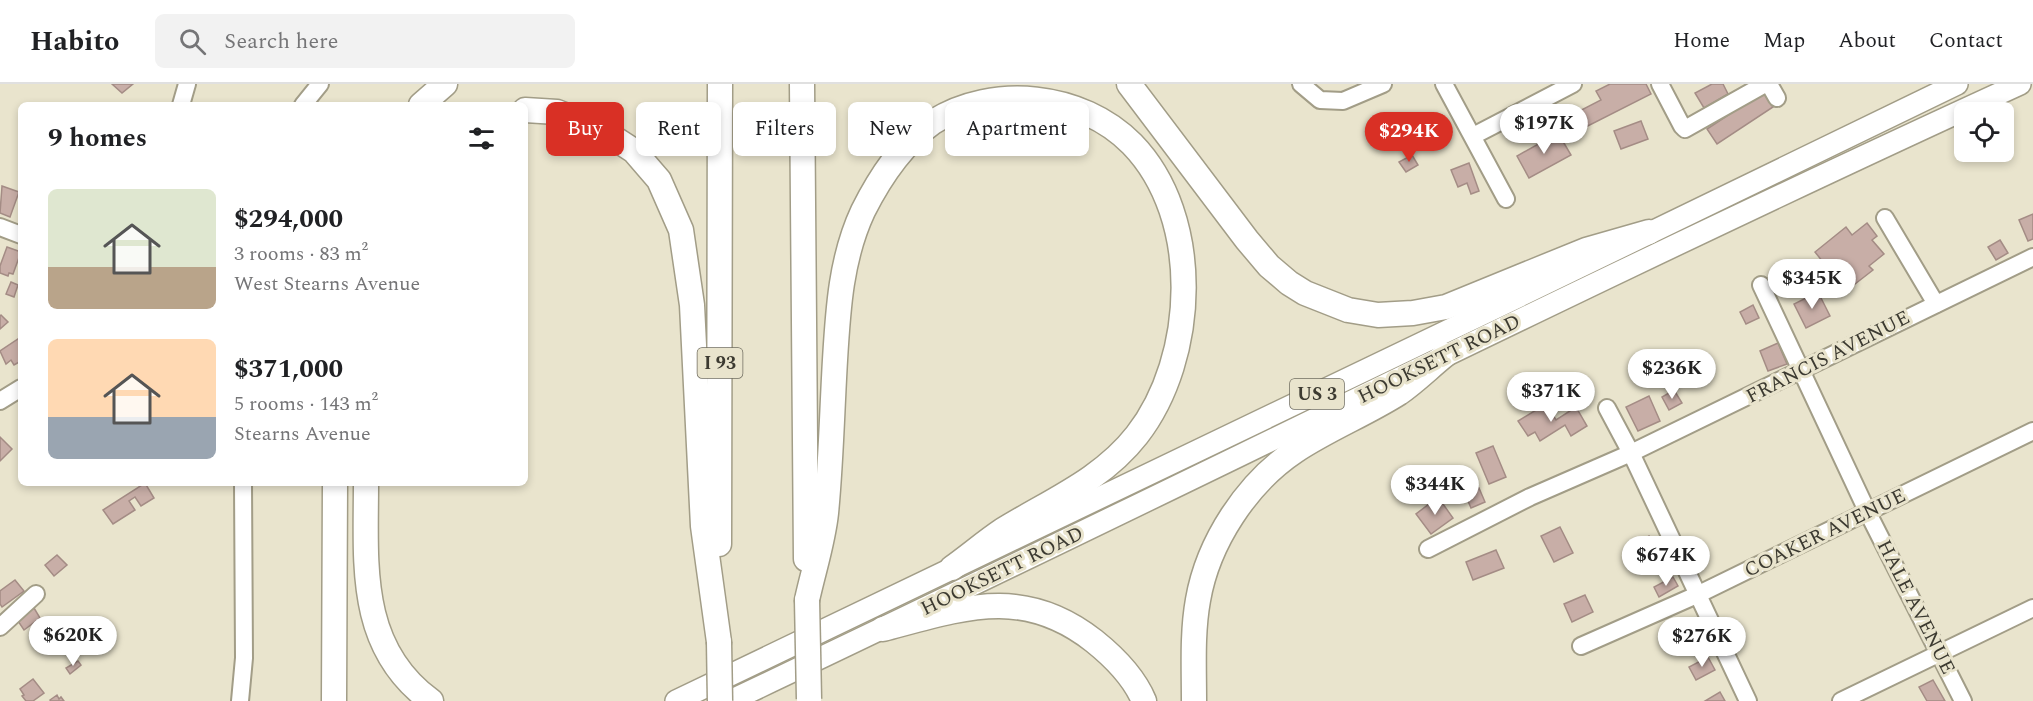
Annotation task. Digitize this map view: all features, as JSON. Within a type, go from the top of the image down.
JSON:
[{"type":"highway","points":[[425,102],[445,84]]},
{"type":"highway","name":"I 93","points":[[720,84],[720,701]]},
{"type":"highway","points":[[802,84],[809,700]]},
{"type":"highway","points":[[1129,84],[1246,240],[1269,266],[1289,283],[1305,292],[1348,310],[1378,315],[1413,313],[1446,307],[1586,250],[1649,232]]},
{"type":"highway","points":[[807,600],[825,516],[837,319],[842,279],[850,242],[862,213],[892,161],[934,121],[955,110],[982,101],[1036,97],[1086,112],[1111,127],[1132,144],[1147,163],[1169,205],[1177,232],[1183,265],[1182,319],[1170,371],[1160,396],[1136,436],[1109,464],[1090,479],[1002,531],[952,568]]},
{"type":"highway","points":[[528,110],[557,112],[600,129],[634,151],[659,180],[681,230],[692,305],[703,526],[719,642]]},
{"type":"highway","points":[[1194,701],[1198,600],[1205,572],[1217,542],[1232,517],[1254,487],[1272,468],[1295,451],[1400,392],[1445,355]]},
{"type":"highway","points":[[334,701],[335,486]]},
{"type":"highway","points":[[366,486],[366,562],[369,600],[379,636],[407,679],[431,701]]},
{"type":"highway","points":[[883,629],[952,611],[986,605],[1011,606],[1038,611],[1063,620],[1087,635],[1109,653],[1127,673],[1144,701]]},
{"type":"main road","name":"HOOKSETT ROAD","points":[[676,701],[1957,84]]},
{"type":"main road","name":"HOOKSETT ROAD","points":[[730,701],[883,629],[1445,355],[1863,156],[2020,84]]},
{"type":"street","points":[[181,102],[187,84]]},
{"type":"street","points":[[305,102],[320,84]]},
{"type":"street","points":[[1301,84],[1320,100],[1344,101],[1383,84]]},
{"type":"street","points":[[1444,84],[1506,199]]},
{"type":"street","points":[[1473,136],[1573,84]]},
{"type":"street","points":[[1660,84],[1685,129],[1770,89]]},
{"type":"street","points":[[1885,218],[1936,304]]},
{"type":"street","points":[[0,227],[18,234]]},
{"type":"street","name":"FRANCIS AVENUE","points":[[1428,549],[1530,497],[1631,453],[1803,371],[2033,257]]},
{"type":"street","name":"HALE AVENUE","points":[[1761,285],[1868,513],[1963,701]]},
{"type":"street","points":[[0,401],[18,390]]},
{"type":"street","points":[[1607,408],[1699,594],[1748,701]]},
{"type":"street","name":"COAKER AVENUE","points":[[1581,646],[1699,594],[2033,430]]},
{"type":"street","points":[[240,701],[244,658],[243,486]]},
{"type":"street","points":[[0,627],[36,594]]},
{"type":"street","points":[[1841,701],[2033,608]]},
{"type":"building","points":[[112,84],[133,84],[122,93]]},
{"type":"building","points":[[1610,84],[1646,84],[1651,94],[1570,135],[1562,120],[1601,100],[1596,91]]},
{"type":"building","points":[[1712,84],[1723,84],[1728,94],[1704,108],[1695,93]]},
{"type":"building","points":[[1763,92],[1773,107],[1717,144],[1707,129]]},
{"type":"building","points":[[1442,115],[1452,132],[1426,148],[1416,132]]},
{"type":"building","points":[[1641,121],[1648,139],[1621,149],[1614,131]]},
{"type":"building","points":[[1558,133],[1571,155],[1529,178],[1517,156]]},
{"type":"building","points":[[1412,155],[1418,165],[1406,172],[1399,162]]},
{"type":"building","points":[[1469,163],[1479,191],[1471,194],[1467,183],[1458,187],[1451,170]]},
{"type":"building","points":[[2,186],[18,192],[10,217],[0,213]]},
{"type":"building","points":[[2033,214],[2033,239],[2028,241],[2019,220]]},
{"type":"building","points":[[1867,223],[1877,236],[1872,240],[1884,254],[1869,266],[1873,270],[1846,291],[1815,252],[1846,227],[1852,235]]},
{"type":"building","points":[[2000,240],[2008,253],[1996,260],[1988,247]]},
{"type":"building","points":[[7,247],[18,251],[18,260],[13,274],[9,273],[8,276],[0,273],[0,266]]},
{"type":"building","points":[[11,282],[18,285],[14,297],[6,294]]},
{"type":"building","points":[[1818,292],[1830,316],[1806,328],[1794,304]]},
{"type":"building","points":[[1753,305],[1759,318],[1746,324],[1740,312]]},
{"type":"building","points":[[0,316],[8,322],[0,329]]},
{"type":"building","points":[[18,339],[18,363],[14,365],[11,360],[6,364],[0,351]]},
{"type":"building","points":[[1778,343],[1787,364],[1768,371],[1760,351]]},
{"type":"building","points":[[1674,390],[1682,403],[1669,410],[1662,397]]},
{"type":"building","points":[[1649,396],[1660,421],[1638,431],[1626,407]]},
{"type":"building","points":[[1546,404],[1556,420],[1576,407],[1587,426],[1571,436],[1565,425],[1540,441],[1535,432],[1528,436],[1518,421]]},
{"type":"building","points":[[0,437],[12,449],[0,461]]},
{"type":"building","points":[[1493,446],[1506,477],[1489,484],[1476,453]]},
{"type":"building","points":[[140,486],[147,486],[154,498],[141,506],[135,497],[129,501],[135,510],[113,524],[103,510]]},
{"type":"building","points":[[1479,488],[1485,502],[1471,508],[1465,494]]},
{"type":"building","points":[[1438,497],[1453,518],[1431,534],[1416,514]]},
{"type":"building","points":[[1560,527],[1573,553],[1554,562],[1541,536]]},
{"type":"building","points":[[1649,536],[1670,566],[1661,572],[1656,565],[1648,570],[1632,547]]},
{"type":"building","points":[[1496,550],[1504,568],[1473,580],[1466,562]]},
{"type":"building","points":[[57,555],[67,565],[54,576],[45,565]]},
{"type":"building","points":[[1673,577],[1678,586],[1659,597],[1654,587]]},
{"type":"building","points":[[15,580],[24,591],[2,607],[0,591]]},
{"type":"building","points":[[1585,595],[1593,612],[1572,622],[1564,604]]},
{"type":"building","points":[[34,608],[40,618],[24,630],[16,618]]},
{"type":"building","points":[[1693,638],[1698,647],[1683,655],[1678,645]]},
{"type":"building","points":[[1708,657],[1715,670],[1696,680],[1689,667]]},
{"type":"building","points":[[78,661],[81,665],[70,674],[66,668]]},
{"type":"building","points":[[33,679],[44,693],[33,701],[26,701],[20,689]]},
{"type":"building","points":[[1933,680],[1945,701],[1927,701],[1919,687]]},
{"type":"building","points":[[1720,692],[1725,701],[1705,701]]},
{"type":"building","points":[[57,695],[59,699],[61,697],[64,701],[50,700]]}]
